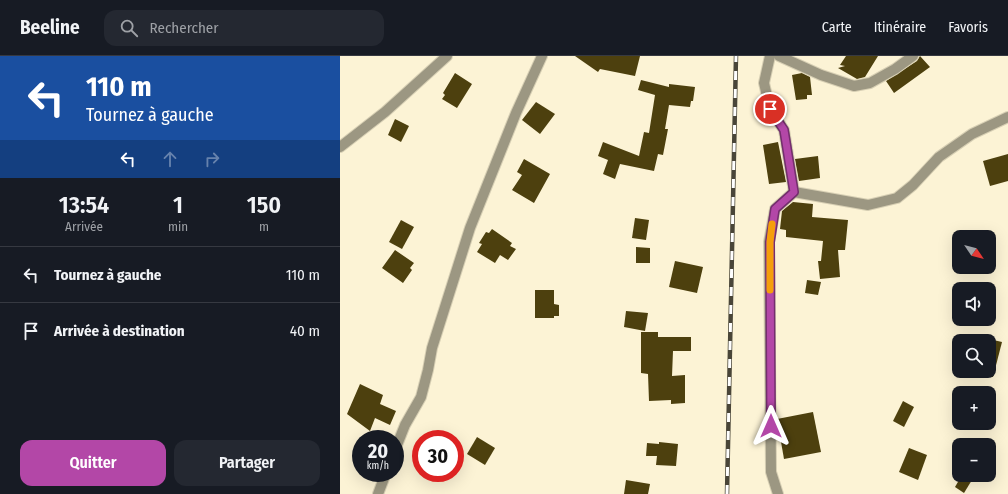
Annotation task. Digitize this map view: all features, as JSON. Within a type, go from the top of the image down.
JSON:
[{"type":"street","points":[[340,148],[385,112],[447,56]]},
{"type":"street","points":[[403,430],[421,397],[432,348],[470,228],[516,113],[542,56]]},
{"type":"street","points":[[770,56],[764,83],[770,109],[784,130],[794,192]]},
{"type":"street","points":[[779,56],[821,75],[854,86],[870,83],[895,69],[913,56]]},
{"type":"street","points":[[794,192],[868,206],[897,198],[913,185],[940,157],[972,134],[1008,117]]},
{"type":"street","points":[[778,494],[771,472],[770,242],[775,209],[794,192]]},
{"type":"street","points":[[378,494],[383,482]]},
{"type":"building","points":[[575,56],[640,56],[635,76],[600,69],[598,72]]},
{"type":"building","points":[[846,56],[878,56],[865,77],[857,79],[838,68],[845,66],[840,65]]},
{"type":"building","points":[[920,56],[930,67],[894,93],[886,81],[917,61]]},
{"type":"building","points":[[455,73],[472,84],[457,108],[442,99],[445,95],[443,93]]},
{"type":"building","points":[[802,73],[810,77],[812,95],[807,95],[807,99],[796,100],[792,75]]},
{"type":"building","points":[[641,80],[669,87],[669,84],[695,87],[693,101],[691,101],[690,107],[669,105],[665,129],[668,129],[663,155],[658,154],[654,171],[620,164],[615,179],[603,174],[608,160],[598,156],[603,142],[639,156],[644,132],[649,133],[655,95],[638,90]]},
{"type":"building","points":[[536,102],[555,114],[540,134],[522,120]]},
{"type":"building","points":[[395,119],[409,126],[401,142],[388,135]]},
{"type":"building","points":[[778,142],[786,182],[769,184],[763,145]]},
{"type":"building","points":[[1008,154],[1008,181],[990,186],[983,161]]},
{"type":"building","points":[[818,156],[820,178],[799,181],[795,159]]},
{"type":"building","points":[[524,159],[550,174],[534,203],[512,190],[522,175],[517,172]]},
{"type":"building","points":[[793,202],[813,204],[812,217],[848,220],[845,250],[838,250],[840,277],[820,279],[818,261],[821,261],[823,241],[786,237],[786,230],[780,229],[782,211]]},
{"type":"building","points":[[635,218],[649,220],[646,240],[632,238]]},
{"type":"building","points":[[401,220],[414,227],[402,249],[389,242]]},
{"type":"building","points":[[492,229],[512,243],[510,246],[516,249],[508,260],[500,255],[495,263],[477,252],[482,244],[479,243],[486,232],[489,233]]},
{"type":"building","points":[[636,247],[650,248],[650,263],[636,263]]},
{"type":"building","points":[[395,250],[414,263],[410,268],[412,270],[403,283],[382,268]]},
{"type":"building","points":[[675,261],[703,267],[697,293],[669,287]]},
{"type":"building","points":[[807,280],[821,282],[818,295],[805,293]]},
{"type":"building","points":[[535,290],[554,290],[554,304],[559,305],[559,316],[554,316],[554,318],[535,318]]},
{"type":"building","points":[[626,311],[648,313],[645,331],[624,327]]},
{"type":"building","points":[[641,332],[658,332],[658,337],[691,337],[691,351],[673,351],[672,376],[685,375],[685,403],[671,404],[671,400],[649,401],[648,374],[641,373]]},
{"type":"building","points":[[996,341],[1002,342],[996,365]]},
{"type":"building","points":[[360,384],[383,395],[380,404],[396,411],[390,425],[375,418],[370,430],[347,414]]},
{"type":"building","points":[[903,401],[914,407],[904,427],[893,421]]},
{"type":"building","points":[[813,412],[821,452],[784,459],[777,419]]},
{"type":"building","points":[[477,437],[495,448],[485,465],[467,454]]},
{"type":"building","points":[[659,442],[678,444],[676,466],[656,465],[657,456],[646,456],[647,443],[659,444]]},
{"type":"building","points":[[909,448],[927,455],[918,480],[899,472]]},
{"type":"building","points":[[626,480],[650,484],[648,494],[624,494]]},
{"type":"building","points":[[958,482],[971,482],[964,493],[955,487]]},
{"type":"railway","points":[[727,494],[736,56]]},
{"type":"slow traffic","points":[[770,290],[770,242],[772,224]]},
{"type":"route","points":[[770,109],[784,130],[794,192],[775,209],[770,242],[771,426]]}]
